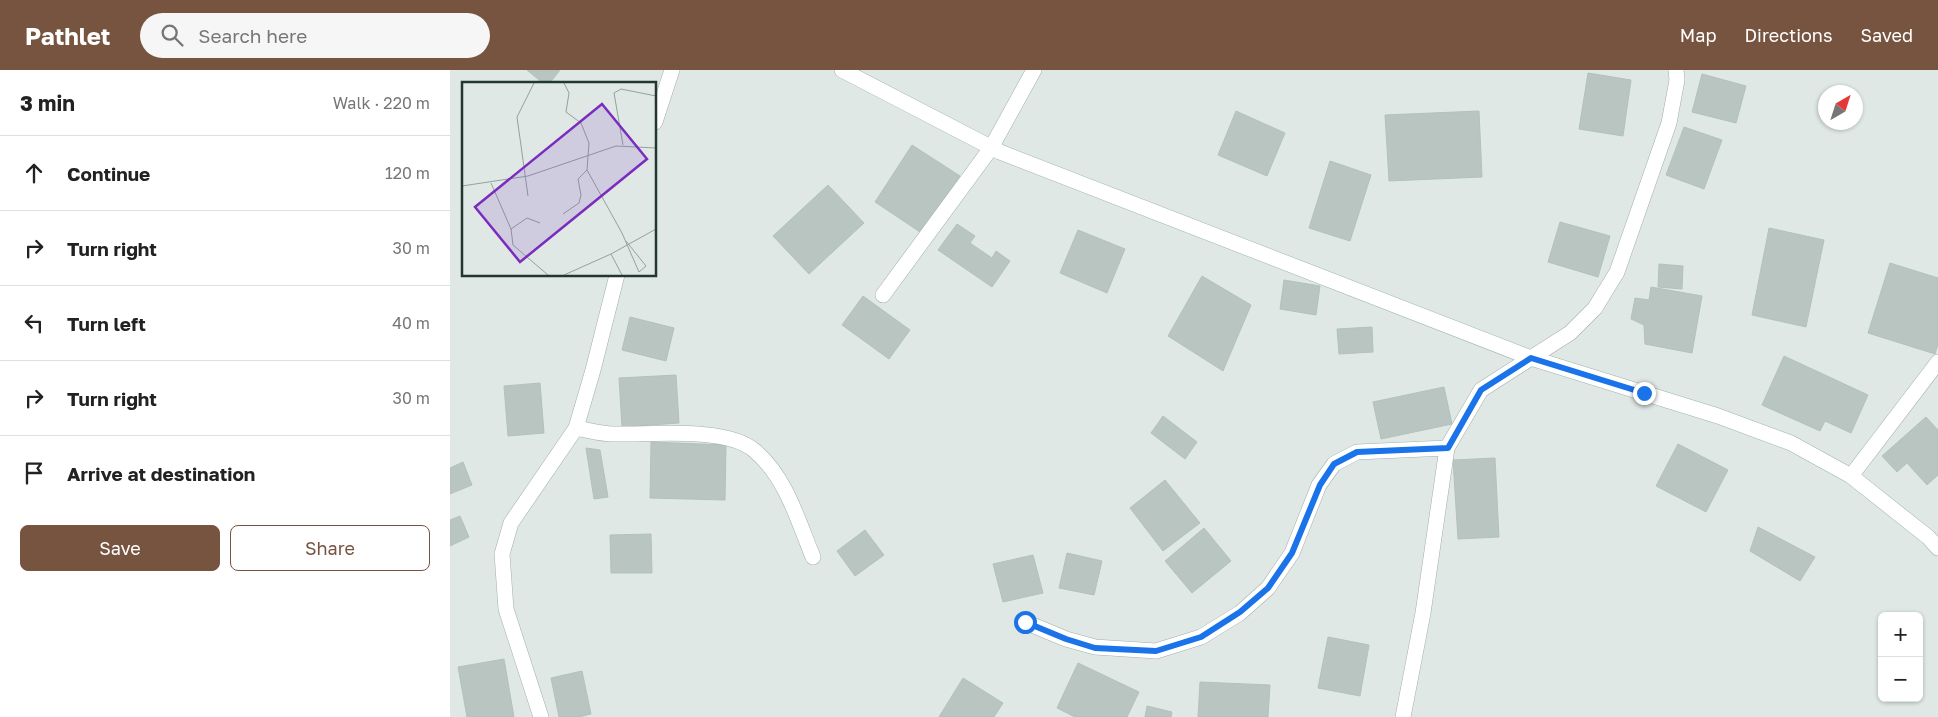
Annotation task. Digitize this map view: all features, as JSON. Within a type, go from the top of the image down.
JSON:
[{"type":"street","points":[[656,119],[672,70]]},
{"type":"street","points":[[842,70],[991,148],[1531,358],[1718,416],[1792,443],[1851,476],[1928,537],[1938,548]]},
{"type":"street","points":[[883,294],[991,148],[1034,70]]},
{"type":"street","points":[[1403,717],[1423,613],[1448,448],[1481,390],[1570,333],[1595,308],[1617,272],[1669,123],[1677,80],[1676,70]]},
{"type":"street","points":[[541,717],[506,609],[502,554],[511,523],[576,428],[617,276]]},
{"type":"street","points":[[1851,476],[1938,362]]},
{"type":"street","points":[[576,428],[610,434],[696,435],[729,438],[754,450],[774,471],[790,500],[813,557]]},
{"type":"street","points":[[1025,622],[1066,639],[1095,648],[1156,651],[1201,637],[1240,612],[1268,588],[1292,553],[1320,485],[1334,464],[1357,452],[1448,448]]},
{"type":"building","points":[[527,70],[560,70],[551,82],[542,82]]},
{"type":"building","points":[[1588,73],[1631,80],[1623,136],[1579,129]]},
{"type":"building","points":[[1702,74],[1746,86],[1736,123],[1692,112]]},
{"type":"building","points":[[1236,111],[1285,133],[1267,176],[1218,155]]},
{"type":"building","points":[[1479,111],[1482,177],[1389,181],[1385,115]]},
{"type":"building","points":[[1684,127],[1722,140],[1704,189],[1666,175]]},
{"type":"building","points":[[912,145],[960,176],[923,234],[875,202]]},
{"type":"building","points":[[1330,161],[1371,175],[1350,241],[1309,228]]},
{"type":"building","points":[[828,185],[864,223],[809,274],[773,236]]},
{"type":"building","points":[[1560,222],[1610,236],[1598,277],[1548,262]]},
{"type":"building","points":[[957,224],[975,236],[970,243],[992,258],[996,251],[1010,261],[992,287],[938,250]]},
{"type":"building","points":[[1769,228],[1824,240],[1806,327],[1752,315]]},
{"type":"building","points":[[1078,230],[1125,249],[1107,293],[1060,273]]},
{"type":"building","points":[[1890,263],[1938,278],[1938,344],[1935,354],[1868,333]]},
{"type":"building","points":[[1659,264],[1683,266],[1682,289],[1658,287]]},
{"type":"building","points":[[1202,276],[1251,305],[1223,371],[1168,336]]},
{"type":"building","points":[[1284,280],[1320,286],[1316,315],[1280,309]]},
{"type":"building","points":[[1651,287],[1702,296],[1692,353],[1645,344],[1644,325],[1631,319],[1635,298],[1649,300]]},
{"type":"building","points":[[863,296],[910,330],[889,359],[842,325]]},
{"type":"building","points":[[630,317],[674,328],[666,361],[622,350]]},
{"type":"building","points":[[1372,327],[1373,352],[1339,354],[1337,329]]},
{"type":"building","points":[[1784,356],[1868,395],[1851,433],[1825,421],[1820,431],[1762,405]]},
{"type":"building","points":[[676,375],[679,423],[622,427],[619,378]]},
{"type":"building","points":[[540,383],[544,433],[508,436],[504,386]]},
{"type":"building","points":[[1444,387],[1452,424],[1381,439],[1373,402]]},
{"type":"building","points":[[1163,416],[1197,442],[1185,459],[1151,433]]},
{"type":"building","points":[[1926,417],[1938,430],[1938,475],[1927,485],[1907,463],[1897,472],[1882,456]]},
{"type":"building","points":[[651,442],[726,445],[725,500],[650,498]]},
{"type":"building","points":[[1678,444],[1728,470],[1706,512],[1656,486]]},
{"type":"building","points":[[586,448],[600,450],[608,497],[594,499]]},
{"type":"building","points":[[1495,458],[1499,537],[1458,539],[1453,460]]},
{"type":"building","points":[[463,462],[472,485],[450,494],[450,468]]},
{"type":"building","points":[[1165,480],[1200,523],[1163,551],[1130,508]]},
{"type":"building","points":[[460,516],[469,537],[450,546],[450,520]]},
{"type":"building","points":[[1758,527],[1815,557],[1800,581],[1750,551]]},
{"type":"building","points":[[1204,528],[1231,561],[1192,593],[1165,561]]},
{"type":"building","points":[[865,530],[884,555],[855,576],[837,551]]},
{"type":"building","points":[[651,534],[652,573],[611,573],[610,535]]},
{"type":"building","points":[[1067,553],[1102,561],[1094,595],[1059,588]]},
{"type":"building","points":[[1033,555],[1043,593],[1003,602],[993,564]]},
{"type":"building","points":[[1328,637],[1369,645],[1360,696],[1318,688]]},
{"type":"building","points":[[504,659],[514,717],[467,717],[458,667]]},
{"type":"building","points":[[1078,663],[1139,692],[1127,717],[1075,717],[1057,708]]},
{"type":"building","points":[[582,671],[591,714],[579,717],[559,717],[551,678]]},
{"type":"building","points":[[963,678],[1003,703],[994,717],[939,717]]},
{"type":"building","points":[[1200,682],[1270,685],[1268,717],[1198,717]]},
{"type":"building","points":[[1147,706],[1172,712],[1171,717],[1145,717]]},
{"type":"route","points":[[1025,622],[1066,639],[1095,648],[1156,651],[1201,637],[1240,612],[1268,588],[1292,553],[1320,485],[1334,464],[1357,452],[1448,448],[1481,390],[1531,358],[1644,393]]}]
